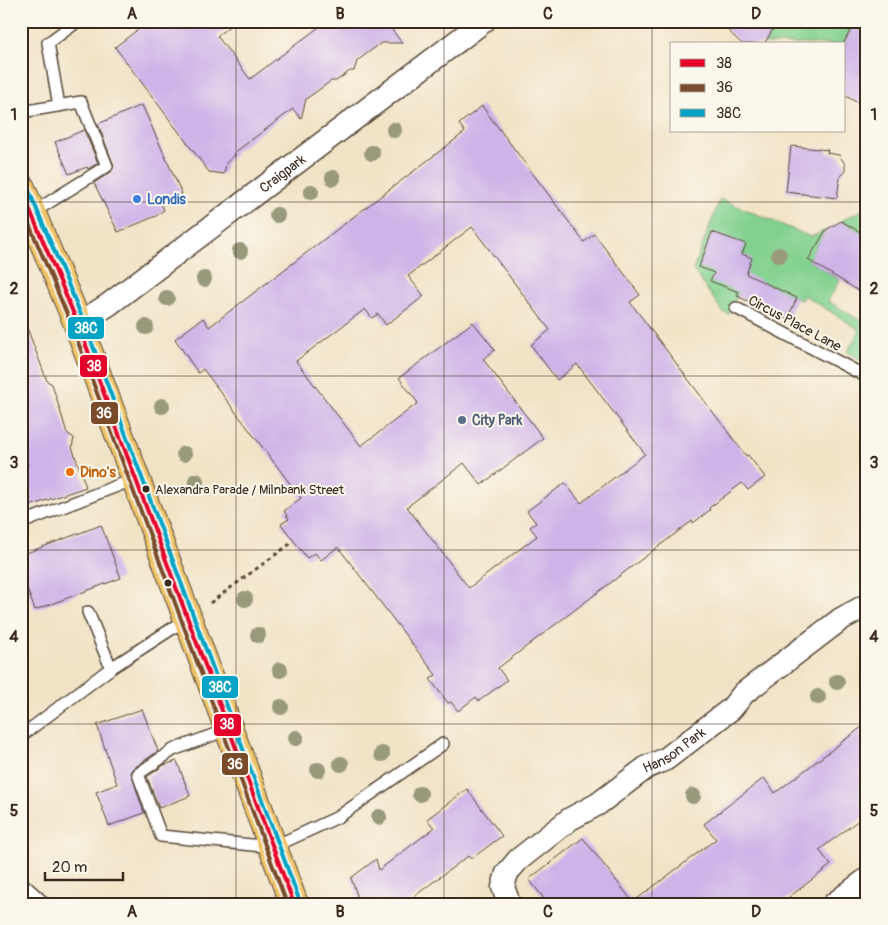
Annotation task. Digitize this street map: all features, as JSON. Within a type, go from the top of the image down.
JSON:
[{"type":"main road","points":[[21,188],[27,217],[78,324],[294,904]]},
{"type":"street","name":"Craigpark","points":[[78,324],[108,305],[484,21]]},
{"type":"street","name":"Hanson Park","points":[[509,904],[503,887],[507,873],[518,860],[570,819],[598,804],[647,767],[666,759],[730,709],[744,693],[841,619],[858,612],[867,605]]},
{"type":"street","points":[[834,904],[867,879]]},
{"type":"lane","points":[[59,106],[48,43],[78,21]]},
{"type":"lane","points":[[21,112],[80,102],[107,166],[27,217]]},
{"type":"lane","name":"Circus Place Lane","points":[[736,308],[867,377]]},
{"type":"lane","points":[[21,523],[135,479]]},
{"type":"lane","points":[[88,612],[111,668]]},
{"type":"lane","points":[[21,736],[111,668],[187,619]]},
{"type":"lane","points":[[229,729],[173,750],[138,774],[162,836],[273,847],[338,817],[442,744]]},
{"type":"lane","points":[[21,882],[45,904]]},
{"type":"path","points":[[187,619],[239,584],[294,542]]},
{"type":"green space","points":[[778,21],[867,21],[855,22],[844,42],[765,42]]},
{"type":"green space","points":[[720,199],[811,237],[826,230],[808,260],[840,280],[828,301],[861,321],[867,313],[867,363],[847,352],[860,330],[804,295],[801,300],[747,275],[729,314],[723,312],[693,270]]},
{"type":"green space","points":[[867,207],[867,233],[864,234],[841,221]]},
{"type":"building","points":[[149,21],[236,21],[217,36],[250,79],[327,21],[385,21],[402,43],[381,43],[357,61],[354,71],[350,71],[336,81],[331,81],[306,99],[301,119],[293,109],[234,153],[235,155],[226,163],[224,174],[209,172],[115,47]]},
{"type":"building","points":[[718,21],[778,21],[765,42],[740,42]]},
{"type":"building","points":[[856,21],[867,21],[867,108],[846,96],[846,42],[844,42]]},
{"type":"building","points":[[142,105],[182,194],[161,203],[164,210],[156,216],[118,232],[94,183],[111,172],[114,166],[98,124]]},
{"type":"building","name":"City Park","points":[[482,106],[584,242],[594,234],[640,295],[630,302],[746,456],[748,455],[765,477],[748,490],[742,483],[709,508],[710,510],[693,523],[692,521],[498,668],[507,680],[479,701],[476,697],[458,711],[451,702],[448,703],[430,679],[436,675],[338,547],[321,560],[315,553],[307,558],[281,524],[289,519],[284,511],[301,498],[203,369],[198,373],[175,339],[203,318],[209,327],[465,132],[459,124]],"holes":[[[472,227],[550,330],[531,345],[557,380],[577,364],[645,454],[581,503],[565,483],[527,511],[536,523],[530,527],[537,536],[469,588],[407,507],[464,463],[481,485],[543,438],[483,359],[495,350],[473,322],[399,378],[418,403],[361,446],[296,361],[365,309],[372,318],[378,314],[386,325],[424,296],[408,276]]]},
{"type":"building","points":[[84,130],[98,163],[88,169],[87,167],[69,174],[55,142]]},
{"type":"building","points":[[791,146],[828,150],[827,153],[839,155],[845,164],[845,171],[840,176],[837,198],[786,192]]},
{"type":"building","points":[[841,221],[867,236],[867,296],[808,260],[826,230]]},
{"type":"building","points":[[712,232],[746,244],[742,254],[752,258],[746,274],[797,298],[787,319],[737,296],[739,292],[710,281],[714,273],[699,267]]},
{"type":"building","points":[[23,317],[47,381],[52,384],[67,433],[74,438],[72,447],[86,487],[21,509],[21,467],[28,465],[21,446]]},
{"type":"building","points":[[101,525],[121,578],[35,610],[21,573],[21,555]]},
{"type":"building","points":[[142,709],[158,751],[134,768],[131,773],[144,813],[109,826],[96,792],[117,784],[97,725]]},
{"type":"building","points":[[867,723],[867,814],[819,850],[831,865],[780,904],[548,904],[529,879],[583,838],[633,902],[716,839],[704,824],[764,778],[775,793]]},
{"type":"building","points":[[177,761],[190,796],[159,808],[147,777],[164,765]]},
{"type":"building","points":[[467,789],[502,836],[471,859],[468,856],[404,904],[360,904],[351,878],[376,859],[379,870],[434,828],[427,819]]},
{"type":"transit line","name":"38C","points":[[27,186],[84,322],[300,902]]},
{"type":"transit line","name":"38","points":[[21,189],[78,324],[294,904]]},
{"type":"transit line","name":"36","points":[[21,205],[72,326],[287,904]]},
{"type":"place","name":"Londis","points":[[137,199]]},
{"type":"place","name":"City Park","points":[[462,420]]},
{"type":"place","name":"Dino's","points":[[70,472]]},
{"type":"place","name":"Alexandra Parade / Milnbank Street","points":[[146,489]]}]
